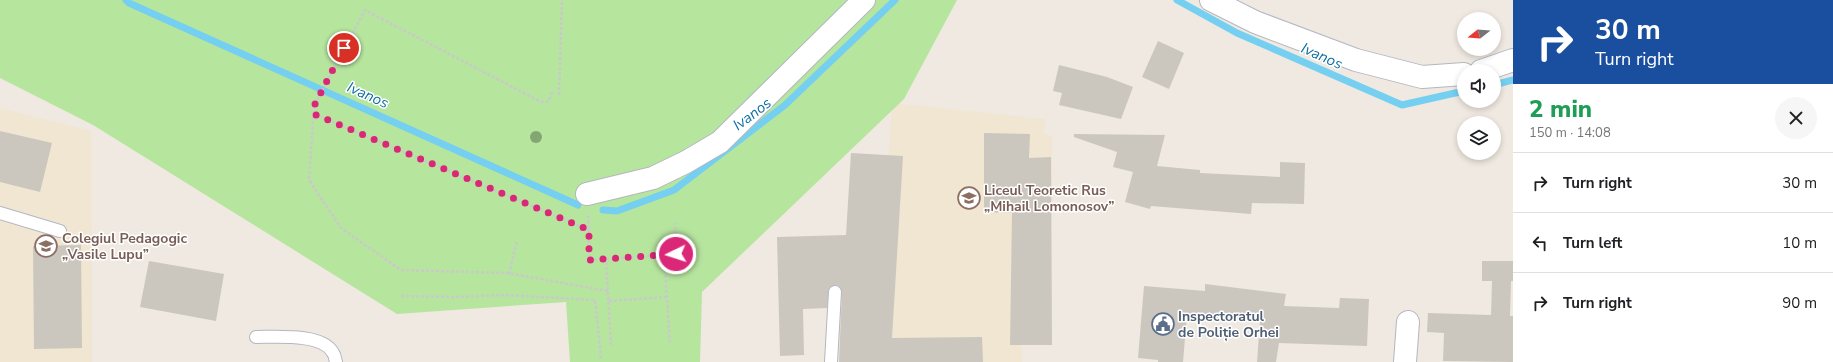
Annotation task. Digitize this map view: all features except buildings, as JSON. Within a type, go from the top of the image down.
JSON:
[{"type":"street","points":[[588,194],[653,178],[686,162],[720,142],[864,0]]},
{"type":"street","points":[[1211,0],[1255,22],[1356,60],[1422,77],[1457,74]]},
{"type":"street","points":[[1501,64],[1513,60]]},
{"type":"street","points":[[1405,362],[1408,322]]},
{"type":"lane","points":[[0,213],[60,231]]},
{"type":"lane","points":[[831,362],[835,292]]},
{"type":"lane","points":[[256,337],[306,338],[320,342],[333,352],[336,362]]},
{"type":"path","points":[[559,95],[562,0]]},
{"type":"path","points":[[552,92],[549,101],[541,102],[365,10],[314,106],[309,180],[341,228],[401,270],[509,274],[608,291]]},
{"type":"path","points":[[314,114],[589,230]]},
{"type":"path","points":[[588,194],[589,260],[676,254],[675,223]]},
{"type":"path","points":[[509,274],[517,241]]},
{"type":"path","points":[[664,254],[670,342]]},
{"type":"path","points":[[606,259],[611,347]]},
{"type":"path","points":[[401,296],[452,297],[506,295],[595,300],[601,358]]},
{"type":"path","points":[[609,301],[667,297]]},
{"type":"shaded area","name":"Liceul Teoretic Rus „Mihail Lomonosov”","points":[[892,103],[1045,119],[1044,134],[1052,136],[1052,345],[1021,345],[1022,362],[856,362],[877,340]]},
{"type":"shaded area","name":"Colegiul Pedagogic „Vasile Lupu”","points":[[0,108],[91,131],[92,362],[0,362]]},
{"type":"green space","points":[[0,0],[957,0],[904,99],[702,292],[700,362],[570,362],[566,302],[397,314],[93,125],[0,78]]},
{"type":"waterway","name":"Ivanos","points":[[126,0],[129,3],[578,205]]},
{"type":"waterway","name":"Ivanos","points":[[603,210],[617,211],[674,190],[785,105],[895,0]]},
{"type":"waterway","name":"Ivanos","points":[[1177,0],[1237,33],[1402,105],[1457,93]]},
{"type":"waterway","name":"Ivanos","points":[[1501,83],[1513,80]]},
{"type":"place","name":"Liceul Teoretic Rus „Mihail Lomonosov”","points":[[969,198]]},
{"type":"place","name":"Colegiul Pedagogic „Vasile Lupu”","points":[[46,246]]},
{"type":"place","name":"Inspectoratul de Poliție Orhei","points":[[1163,324]]},
{"type":"route","points":[[344,48],[314,106],[314,114],[589,230],[589,260],[676,254]]}]
